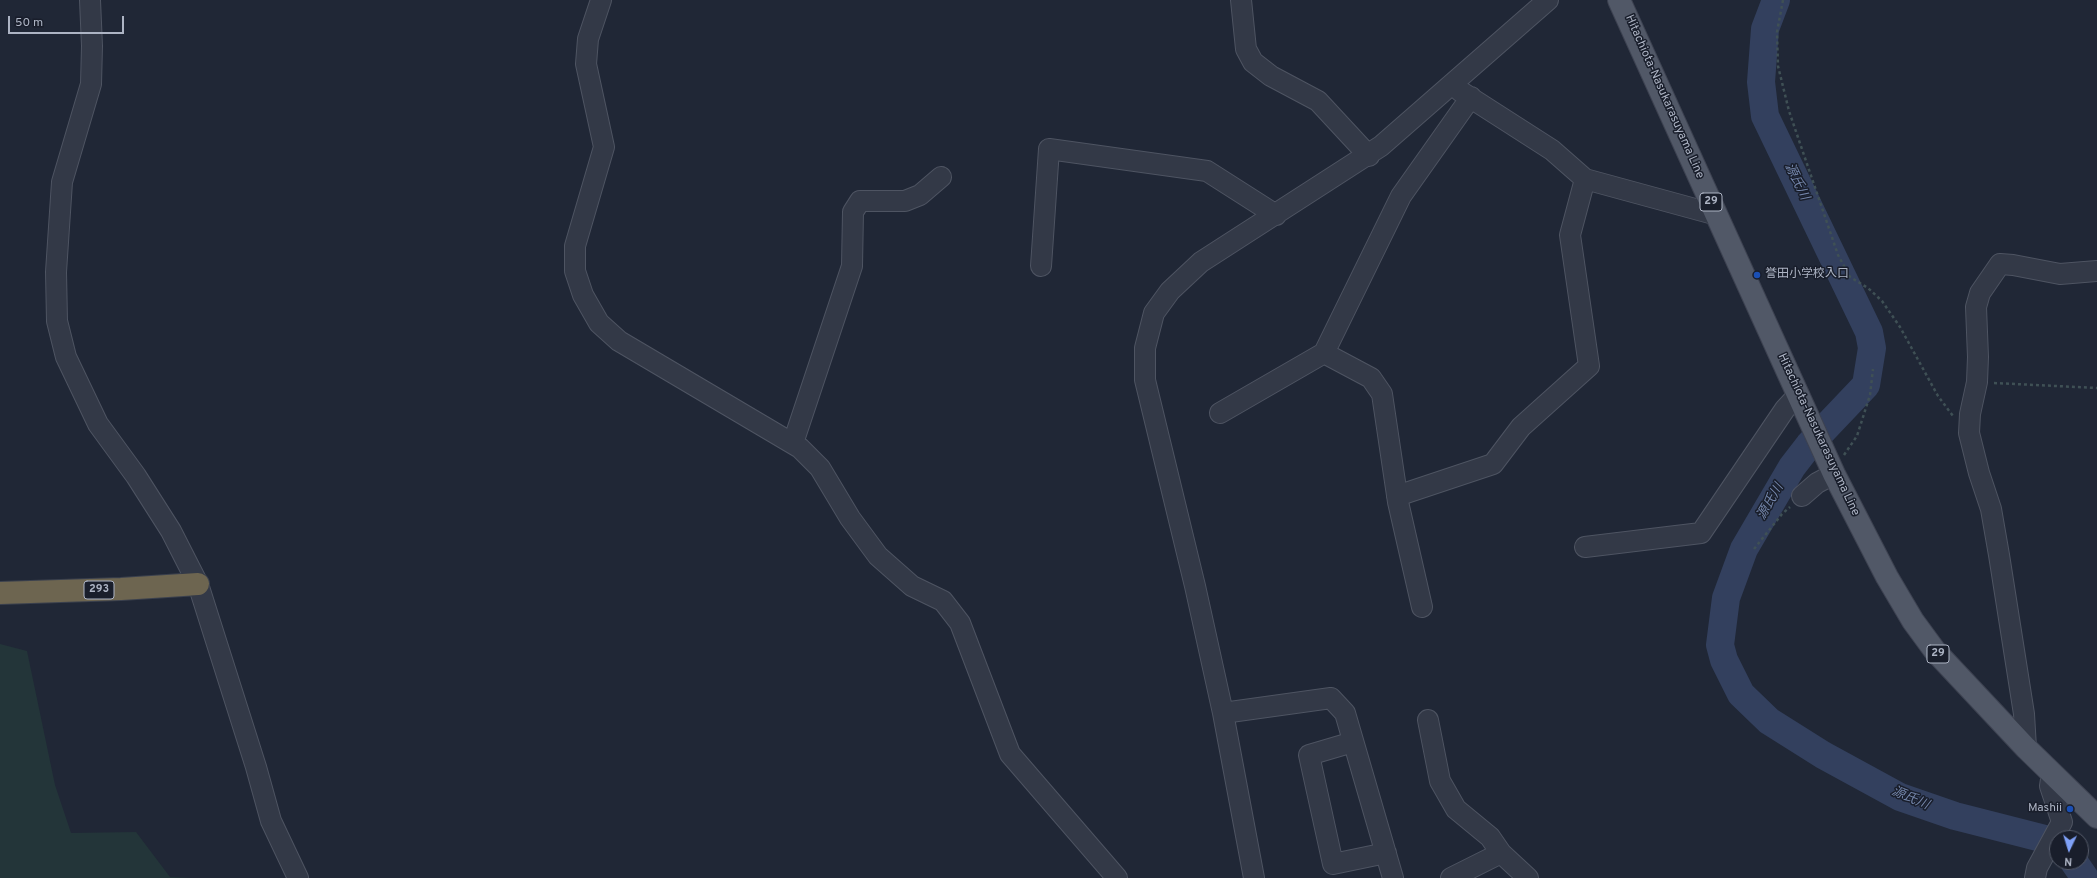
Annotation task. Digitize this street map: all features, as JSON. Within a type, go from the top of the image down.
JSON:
[{"type":"highway","name":"293","points":[[0,593],[121,589],[198,584]]},
{"type":"main road","name":"Hitachiota-Nasukarasuyama Line","points":[[1620,0],[1830,466],[1887,577],[1913,621],[1935,651],[2026,748],[2097,817]]},
{"type":"street","points":[[90,0],[92,46],[91,84],[62,182],[56,272],[57,320],[66,356],[98,424],[136,476],[167,525],[198,584],[256,767],[271,821],[298,878]]},
{"type":"street","points":[[601,0],[588,39],[586,64],[604,147],[575,246],[575,271],[583,295],[599,323],[619,341],[793,443],[820,468],[850,518],[878,556],[912,586],[943,601],[960,623],[1010,754],[1111,872]]},
{"type":"street","points":[[1241,0],[1246,49],[1253,62],[1271,76],[1318,101],[1369,156]]},
{"type":"street","points":[[1254,878],[1223,713],[1195,586],[1145,380],[1145,348],[1154,313],[1170,291],[1201,262],[1369,156],[1548,0]]},
{"type":"street","points":[[1449,87],[1462,91],[1552,150],[1585,179],[1717,215]]},
{"type":"street","points":[[1220,413],[1324,353],[1401,196],[1471,97]]},
{"type":"street","points":[[1041,266],[1049,149],[1208,171],[1276,215]]},
{"type":"street","points":[[793,443],[852,266],[853,212],[860,200],[905,201],[920,195],[941,177]]},
{"type":"street","points":[[1397,496],[1493,464],[1521,427],[1589,366],[1570,235],[1585,179]]},
{"type":"street","points":[[2026,748],[2024,714],[1991,509],[1979,473],[1969,433],[1970,414],[1977,382],[1978,357],[1976,307],[1980,293],[1996,266],[2000,264],[2060,274],[2097,270]]},
{"type":"street","points":[[1324,353],[1371,378],[1382,394],[1397,496],[1422,607]]},
{"type":"street","points":[[1586,547],[1701,533],[1785,409],[1801,400]]},
{"type":"street","points":[[1802,496],[1817,483],[1830,466]]},
{"type":"street","points":[[1223,713],[1331,698],[1345,713],[1393,878]]},
{"type":"street","points":[[1428,720],[1440,781],[1456,809],[1490,837],[1501,853],[1528,878]]},
{"type":"street","points":[[1353,742],[1309,755],[1333,864],[1386,853]]},
{"type":"street","points":[[2036,873],[2062,822],[2050,786],[2052,773]]},
{"type":"street","points":[[1451,878],[1501,853]]},
{"type":"path","points":[[1783,0],[1777,32],[1778,66],[1789,111],[1838,255],[1850,277],[1868,288],[1882,301],[1900,327],[1938,396],[1949,412],[1969,433]]},
{"type":"path","points":[[1830,466],[1839,462],[1857,436],[1870,395],[1873,369]]},
{"type":"path","points":[[1977,382],[2097,388]]},
{"type":"path","points":[[1754,549],[1782,514],[1802,496]]},
{"type":"shaded area","points":[[0,644],[27,651],[55,785],[71,833],[136,832],[170,877],[192,878],[0,878]]},
{"type":"waterway","name":"源氏川","points":[[1776,0],[1765,29],[1761,82],[1765,116],[1869,332],[1872,348],[1866,385],[1809,445],[1792,467],[1744,549],[1726,598],[1720,645],[1724,660],[1741,694],[1769,721],[1823,755],[1900,797],[1955,816],[2049,840]]},
{"type":"waterway","name":"源氏川","points":[[2080,870],[2085,878]]},
{"type":"place","name":"誉田小学校入口","points":[[1757,275]]},
{"type":"place","name":"Mashii","points":[[2070,809]]}]
